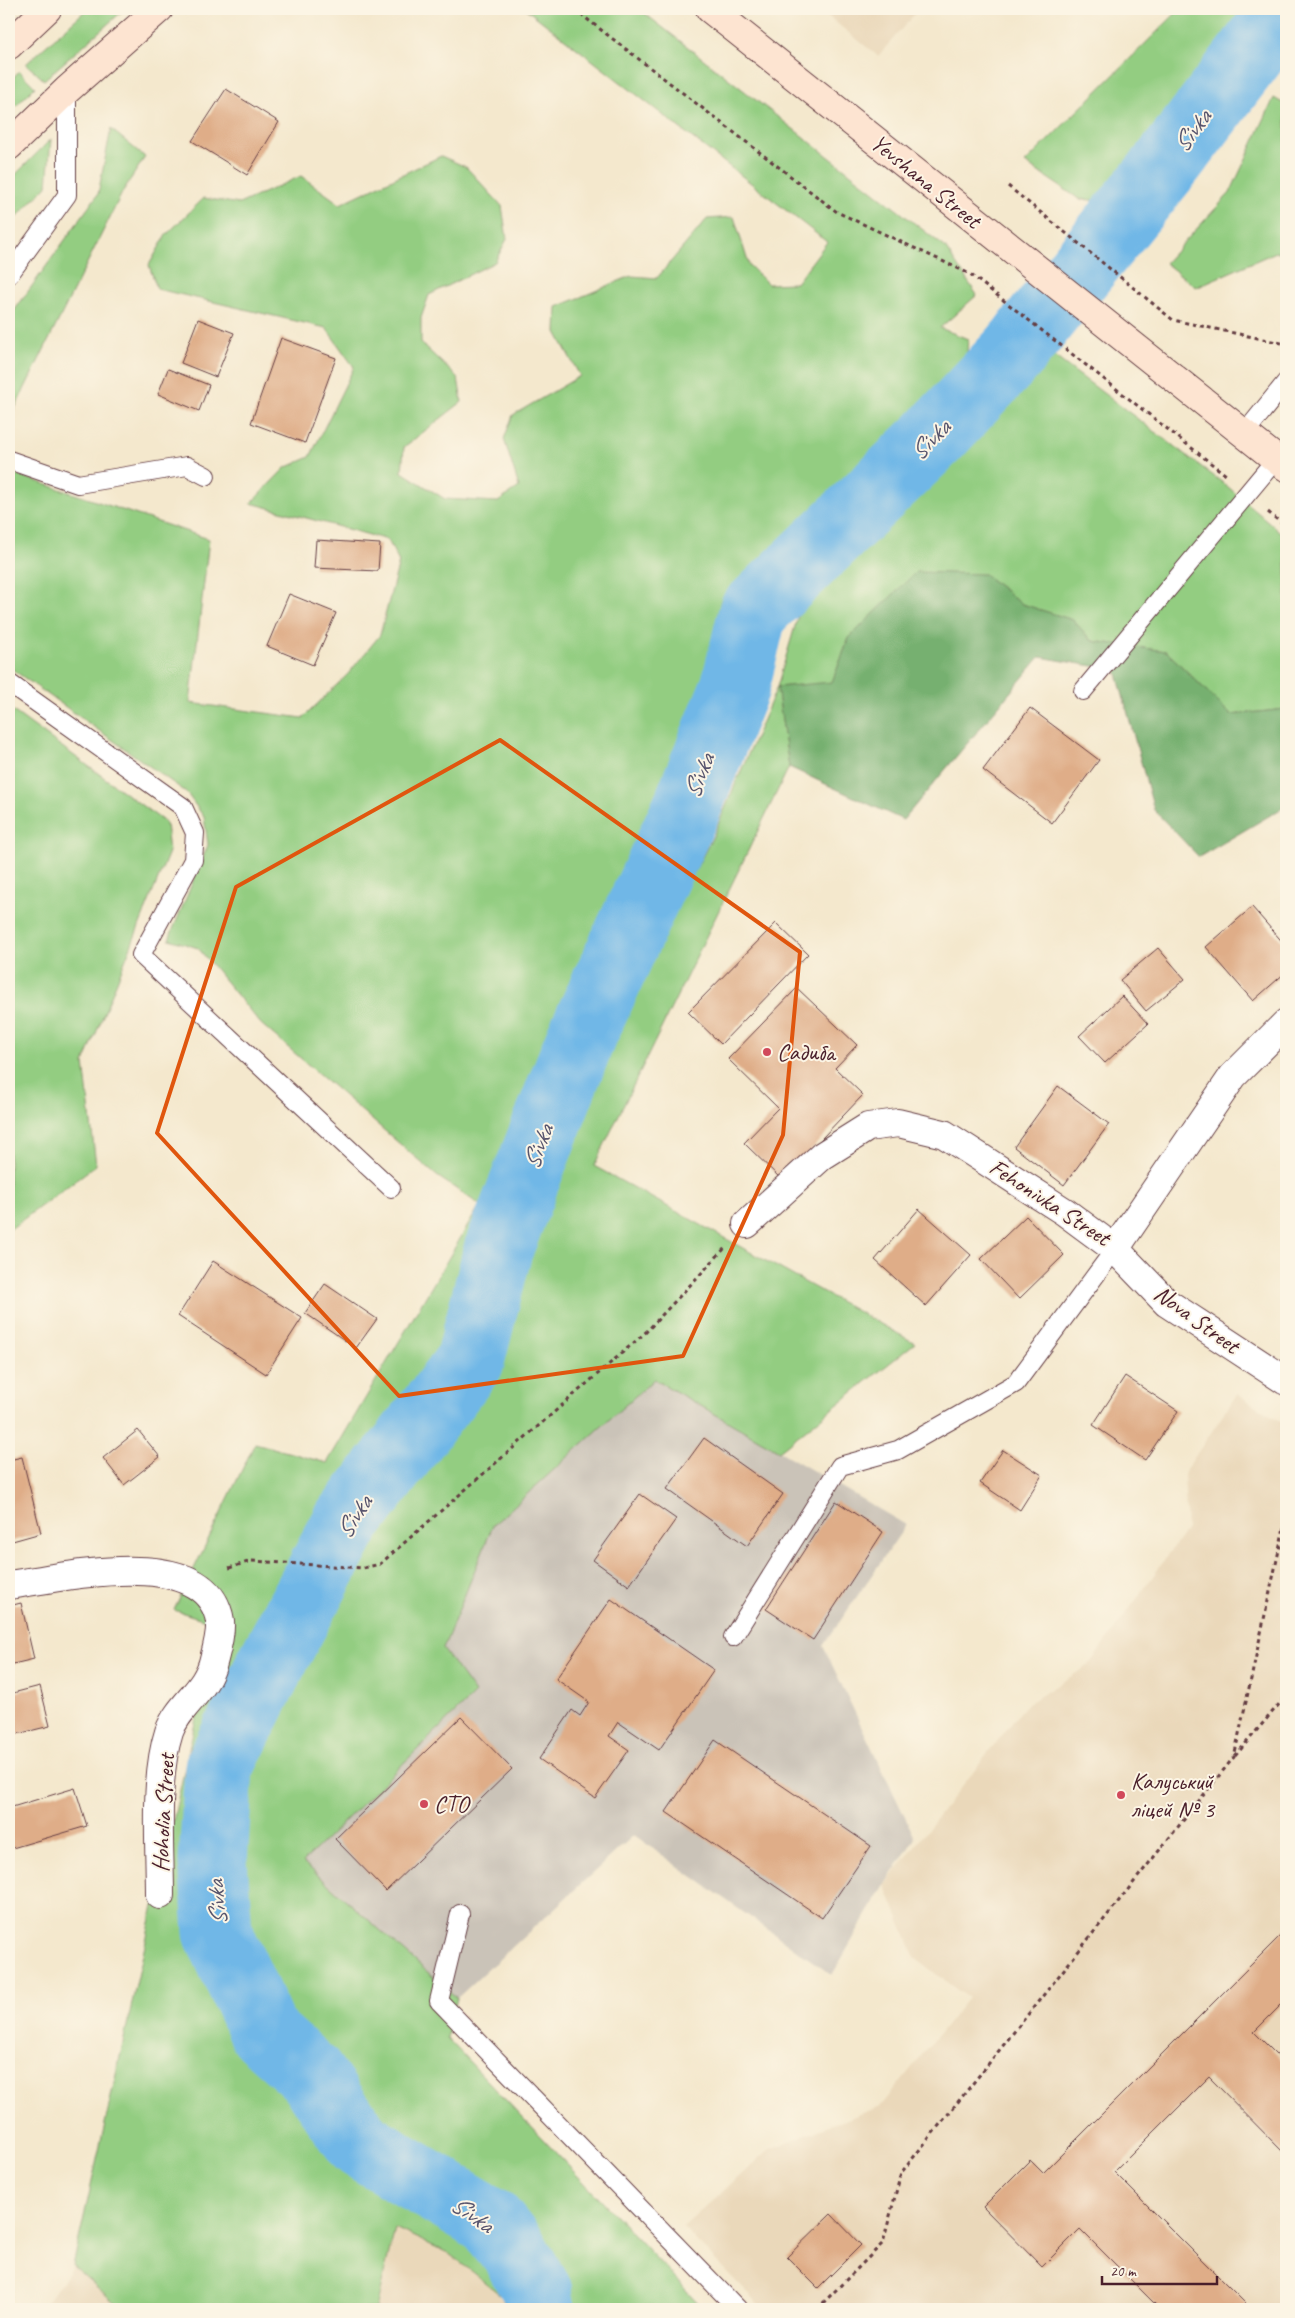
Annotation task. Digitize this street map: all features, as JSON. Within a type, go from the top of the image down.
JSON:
[{"type":"main road","points":[[9,45],[47,9]]},
{"type":"main road","points":[[9,146],[67,90],[159,9]]},
{"type":"main road","name":"Yevshana Street","points":[[710,9],[1141,354],[1281,463]]},
{"type":"street","name":"Fehonivka Street","points":[[747,1224],[822,1156],[868,1127],[898,1123],[944,1134],[1065,1212],[1115,1248],[1233,1076],[1286,1023]]},
{"type":"street","name":"Nova Street","points":[[1115,1248],[1167,1302],[1286,1381]]},
{"type":"street","points":[[9,1585],[92,1571],[125,1570],[195,1582]]},
{"type":"street","name":"Hoholia Street","points":[[160,1894],[161,1791],[164,1753],[170,1730],[176,1718],[203,1687],[214,1660],[220,1623],[216,1607],[208,1595],[195,1582]]},
{"type":"lane","points":[[9,275],[67,195],[67,90]]},
{"type":"lane","points":[[1244,434],[1286,382]]},
{"type":"lane","points":[[9,460],[78,484],[187,466],[206,476]]},
{"type":"lane","points":[[1083,691],[1248,494],[1281,463]]},
{"type":"lane","points":[[9,682],[183,807],[195,833],[193,860],[141,955],[391,1188]]},
{"type":"lane","points":[[733,1637],[840,1466],[898,1450],[1016,1383],[1115,1248]]},
{"type":"lane","points":[[460,1914],[439,2001],[738,2309]]},
{"type":"path","points":[[574,9],[836,212],[970,274],[1211,462],[1286,527]]},
{"type":"path","points":[[1008,186],[1173,320],[1286,344]]},
{"type":"path","points":[[195,1582],[234,1565],[251,1561],[363,1568],[380,1564],[646,1332],[747,1224]]},
{"type":"path","points":[[1234,1757],[1286,1518]]},
{"type":"path","points":[[817,2309],[883,2243],[901,2173],[1234,1757],[1286,1696]]},
{"type":"highlighted area","points":[[500,740],[800,952],[783,1135],[683,1356],[399,1396],[157,1133],[236,887]]},
{"type":"shaded area","points":[[819,9],[919,9],[878,56]]},
{"type":"shaded area","points":[[654,1378],[906,1525],[823,1646],[915,1838],[885,1884],[832,1975],[634,1835],[457,1998],[302,1862],[475,1693],[443,1649],[493,1525]]},
{"type":"shaded area","name":"Калуський ліцей № 3","points":[[1237,1394],[1286,1425],[1286,2309],[763,2309],[683,2227],[770,2149],[881,2106],[968,1998],[915,1958],[885,1884],[1026,1705],[1089,1665],[1187,1529],[1184,1473]]},
{"type":"shaded area","points":[[395,2228],[448,2253],[502,2296],[506,2309],[376,2309]]},
{"type":"shaded area","points":[[73,2266],[122,2309],[42,2309]]},
{"type":"green space","points":[[87,9],[125,9],[44,80],[26,64]]},
{"type":"green space","points":[[526,9],[639,9],[945,247],[977,295],[940,328],[968,339],[965,381],[721,600],[690,742],[636,849],[481,1205],[555,1179],[591,1072],[713,836],[777,687],[789,767],[594,1166],[915,1343],[779,1451],[654,1379],[493,1525],[443,1649],[475,1693],[303,1862],[457,1998],[447,2038],[704,2309],[506,2309],[502,2296],[448,2253],[395,2228],[376,2309],[122,2309],[73,2266],[203,1687],[215,1623],[174,1610],[255,1443],[327,1463],[480,1205],[437,1176],[261,1024],[198,948],[169,939],[208,845],[204,817],[186,792],[9,667],[9,472],[209,539],[190,703],[303,718],[348,674],[380,635],[399,562],[388,540],[251,503],[285,468],[310,457],[354,367],[326,328],[157,289],[149,265],[166,235],[204,198],[239,204],[301,176],[340,204],[441,156],[466,167],[502,206],[507,239],[495,262],[429,295],[421,318],[421,343],[458,378],[462,402],[404,447],[402,472],[445,499],[498,502],[519,487],[504,439],[513,415],[580,376],[556,332],[557,307],[631,276],[657,278],[707,219],[734,217],[749,265],[768,284],[796,283],[827,242]]},
{"type":"green space","points":[[1180,9],[1263,9],[1242,47],[1116,202],[1079,199],[1025,163]]},
{"type":"green space","points":[[19,71],[35,87],[9,113],[9,82]]},
{"type":"green space","points":[[1274,98],[1286,105],[1286,256],[1276,252],[1196,287],[1165,263],[1230,193]]},
{"type":"green space","points":[[111,129],[145,157],[123,191],[9,420],[9,318],[98,194]]},
{"type":"green space","points":[[51,139],[47,186],[9,225],[9,181]]},
{"type":"green space","points":[[1046,350],[1227,486],[1286,537],[1286,709],[1231,715],[1166,651],[1092,641],[1072,620],[1022,604],[984,574],[849,638],[832,683],[777,687],[798,616],[1004,399]]},
{"type":"green space","points":[[916,572],[984,574],[1022,604],[1073,620],[1092,641],[1166,651],[1231,715],[1286,709],[1286,806],[1199,857],[1154,810],[1116,670],[1040,657],[903,820],[789,767],[777,687],[832,682],[849,638]]},
{"type":"green space","points":[[9,708],[166,823],[169,852],[84,1063],[96,1165],[9,1230]]},
{"type":"building","points":[[226,89],[279,122],[247,175],[192,141]]},
{"type":"building","points":[[198,319],[234,333],[216,377],[181,363]]},
{"type":"building","points":[[281,338],[336,358],[305,443],[251,423]]},
{"type":"building","points":[[168,369],[209,385],[199,411],[158,394]]},
{"type":"building","points":[[316,540],[380,544],[378,571],[314,568]]},
{"type":"building","points":[[289,594],[336,613],[313,665],[267,646]]},
{"type":"building","points":[[1030,708],[1099,760],[1052,823],[983,770]]},
{"type":"building","points":[[1252,907],[1286,946],[1286,972],[1253,1001],[1206,947]]},
{"type":"building","points":[[776,923],[808,954],[721,1044],[688,1012]]},
{"type":"building","points":[[1158,948],[1185,979],[1146,1011],[1120,980]]},
{"type":"building","points":[[797,988],[857,1045],[835,1068],[863,1095],[782,1180],[744,1143],[778,1108],[728,1059]]},
{"type":"building","points":[[1122,996],[1148,1024],[1105,1063],[1079,1036]]},
{"type":"building","points":[[1058,1086],[1109,1124],[1064,1185],[1014,1147]]},
{"type":"building","points":[[919,1209],[971,1255],[926,1306],[875,1260]]},
{"type":"building","points":[[1026,1216],[1064,1255],[1019,1299],[981,1259]]},
{"type":"building","points":[[213,1261],[302,1318],[266,1374],[178,1316]]},
{"type":"building","points":[[325,1284],[377,1319],[356,1348],[305,1313]]},
{"type":"building","points":[[1125,1376],[1178,1411],[1145,1460],[1093,1425]]},
{"type":"building","points":[[138,1430],[160,1457],[124,1485],[103,1458]]},
{"type":"building","points":[[704,1438],[783,1494],[747,1546],[667,1489]]},
{"type":"building","points":[[1003,1450],[1042,1475],[1020,1510],[980,1483]]},
{"type":"building","points":[[22,1457],[41,1533],[9,1542],[9,1460]]},
{"type":"building","points":[[640,1494],[676,1519],[629,1586],[593,1560]]},
{"type":"building","points":[[836,1501],[883,1532],[813,1640],[766,1609]]},
{"type":"building","points":[[611,1599],[714,1670],[659,1750],[618,1722],[609,1736],[629,1750],[595,1798],[539,1759],[572,1710],[580,1716],[589,1702],[556,1679]]},
{"type":"building","points":[[21,1603],[34,1659],[9,1665],[9,1606]]},
{"type":"building","points":[[40,1686],[50,1726],[9,1736],[9,1694]]},
{"type":"building","name":"СТО","points":[[461,1717],[512,1769],[386,1891],[335,1839]]},
{"type":"building","points":[[715,1740],[871,1846],[822,1918],[666,1812]]},
{"type":"building","points":[[75,1788],[87,1826],[9,1849],[9,1808]]},
{"type":"building","points":[[1286,1930],[1286,2000],[1254,2032],[1286,2064],[1286,2155],[1209,2077],[1114,2172],[1251,2309],[1160,2309],[1080,2229],[1042,2267],[983,2207],[1030,2160],[1043,2173]]},
{"type":"building","points":[[831,2214],[861,2245],[818,2288],[787,2257]]},
{"type":"waterway","name":"Sivka","points":[[541,2309],[538,2292],[514,2251],[490,2221],[360,2144],[310,2074],[263,2032],[218,1932],[213,1861],[219,1767],[271,1664],[347,1522],[470,1361],[498,1250],[579,1042],[687,807],[735,687],[753,612],[933,438],[1013,353],[1172,158],[1275,22],[1282,9]]},
{"type":"place","name":"Садиба","points":[[767,1052]]},
{"type":"place","name":"Калуський ліцей № 3","points":[[1121,1795]]},
{"type":"place","name":"СТО","points":[[424,1804]]}]
